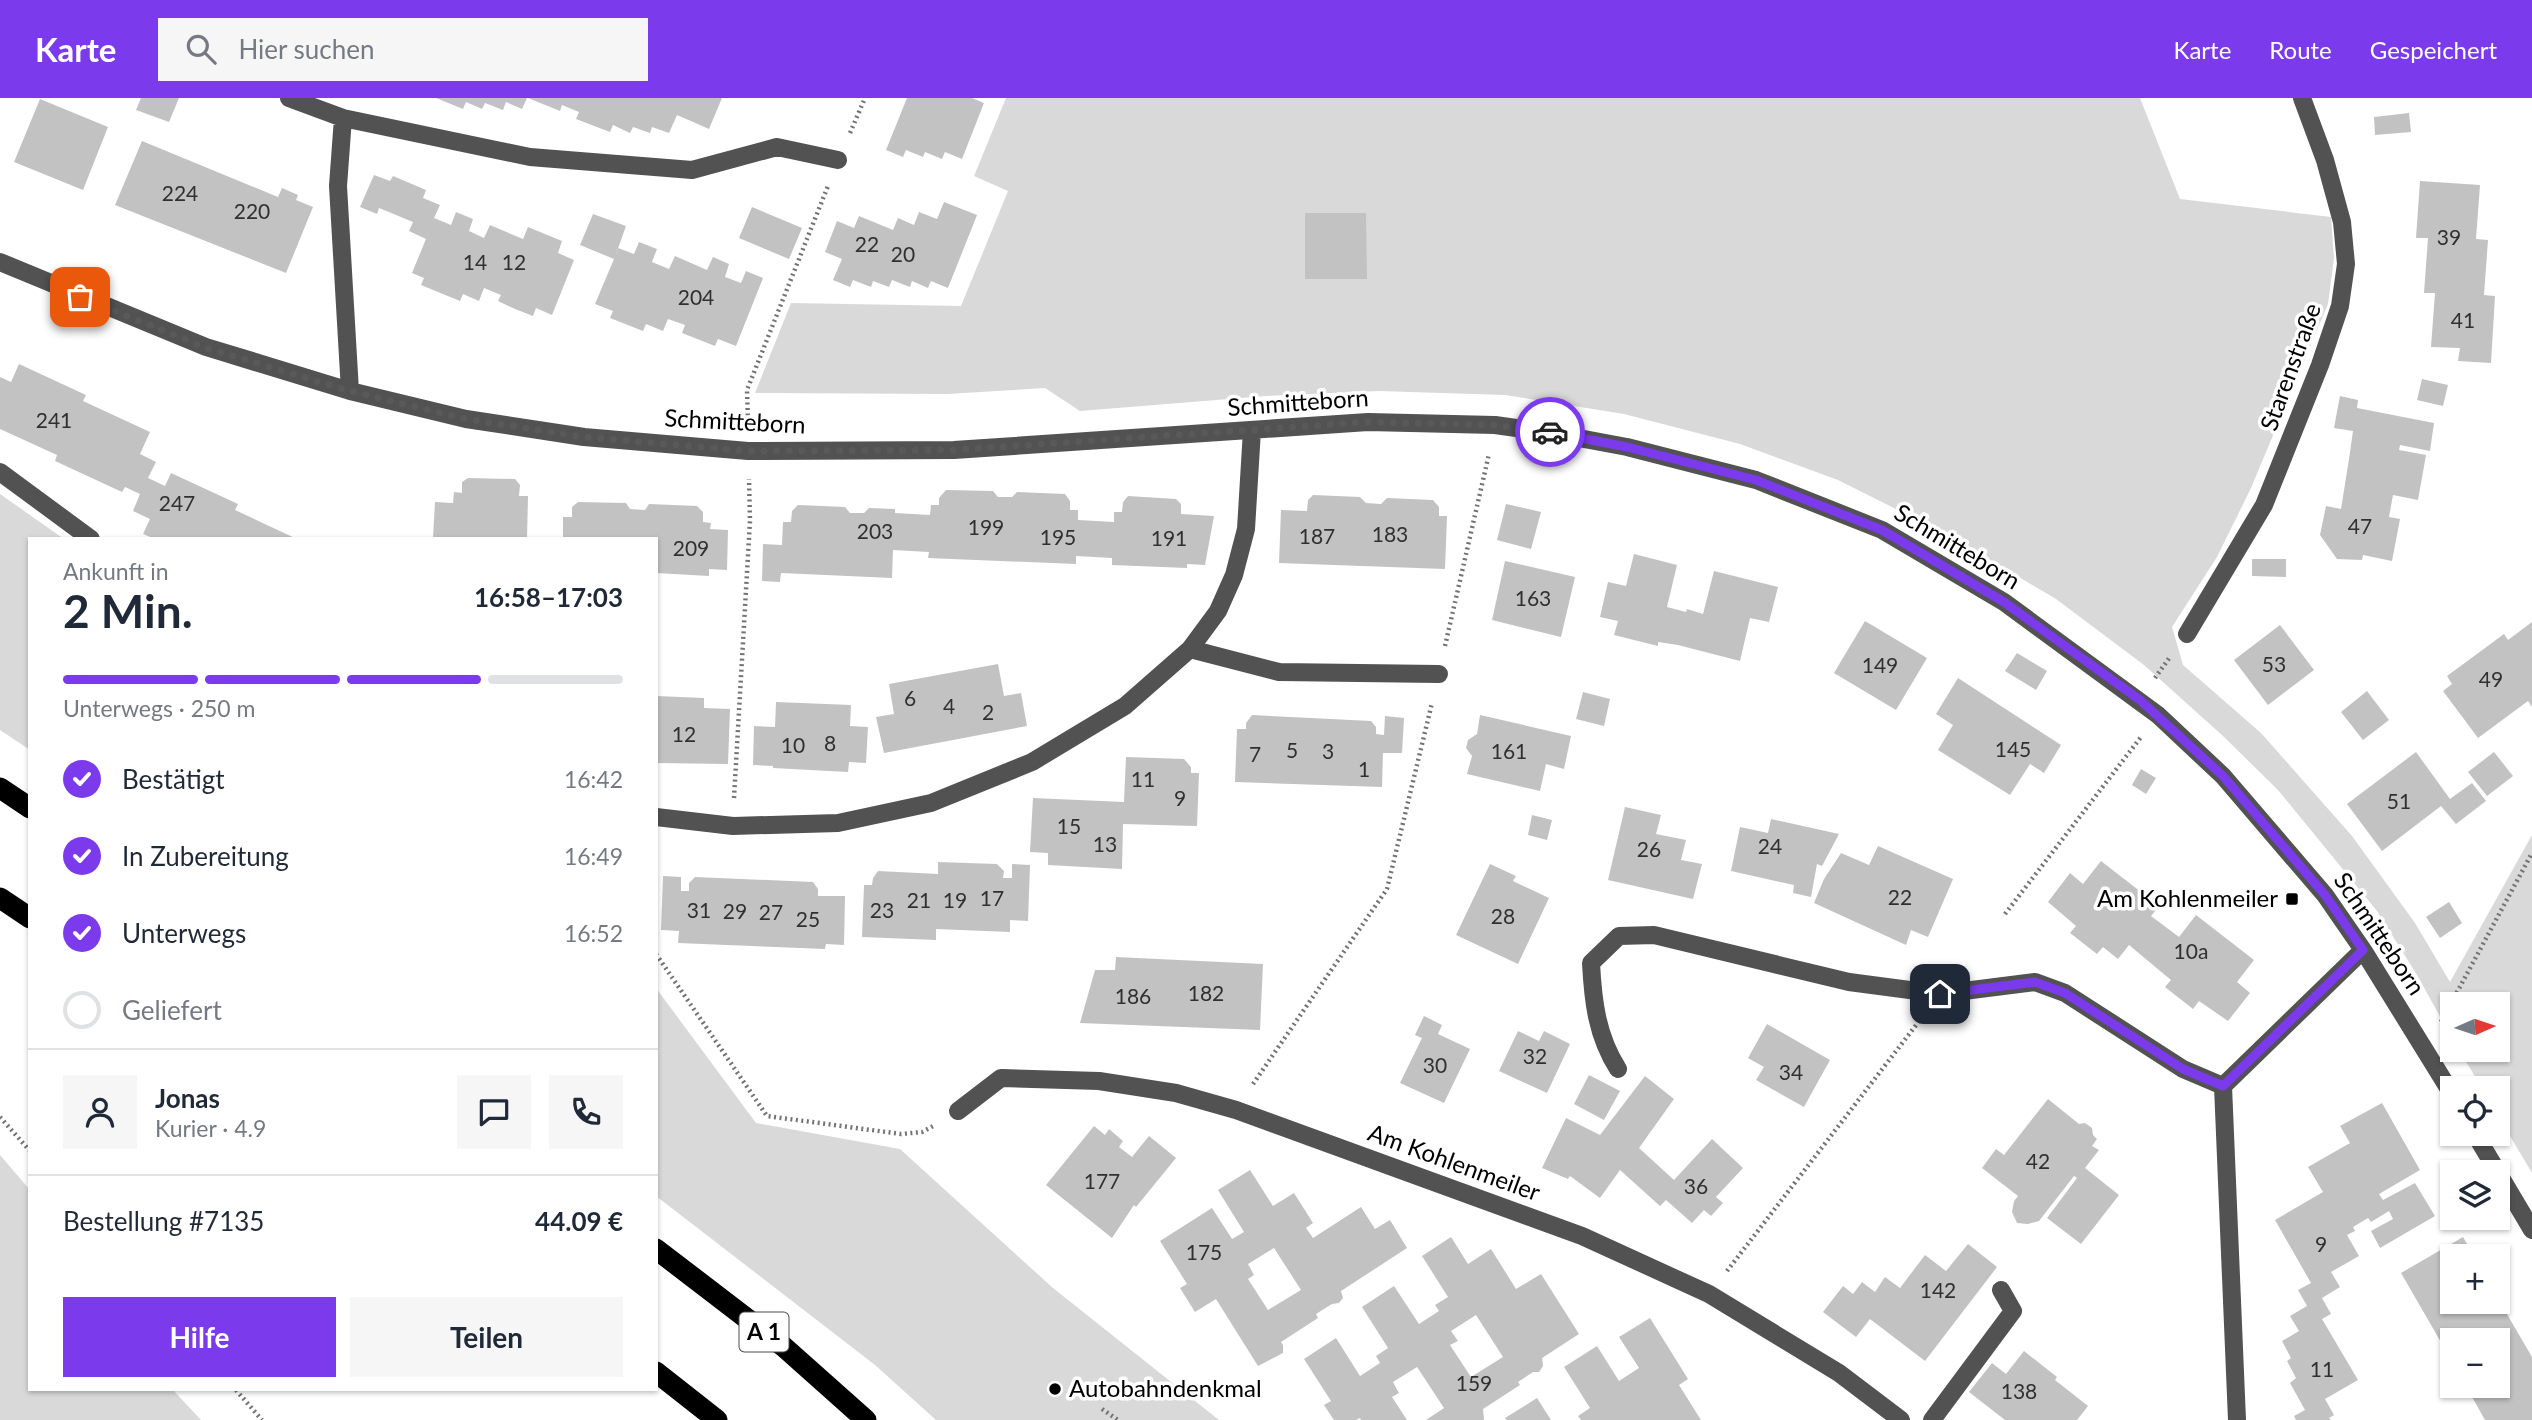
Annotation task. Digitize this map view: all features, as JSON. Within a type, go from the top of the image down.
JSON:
[{"type":"highway","points":[[0,788],[28,807]]},
{"type":"highway","points":[[0,898],[28,917]]},
{"type":"highway","name":"A 1","points":[[658,1251],[784,1347],[866,1420]]},
{"type":"highway","points":[[658,1374],[716,1420]]},
{"type":"street","points":[[289,98],[343,118],[530,157],[692,170],[777,147],[838,160]]},
{"type":"street","name":"Starenstraße","points":[[2187,634],[2264,505],[2320,365],[2340,306],[2346,264],[2342,222],[2325,160],[2302,98]]},
{"type":"street","points":[[343,118],[338,186],[350,391]]},
{"type":"street","name":"Schmitteborn","points":[[0,262],[206,348],[350,391],[466,419],[571,435],[748,451],[954,450],[1368,422],[1495,425],[1627,447],[1756,480],[1882,530],[2004,602],[2158,715],[2231,786],[2325,895],[2363,950],[2441,1076]]},
{"type":"street","points":[[658,817],[733,826],[838,822],[931,803],[1032,762],[1125,706],[1190,649],[1217,611],[1234,575],[1246,529],[1252,430]]},
{"type":"street","points":[[0,472],[88,537]]},
{"type":"street","points":[[1190,649],[1279,671],[1439,674]]},
{"type":"street","points":[[1618,1069],[1605,1049],[1591,963],[1619,936],[1654,935],[1849,982],[1940,994],[2035,982],[2065,993],[2183,1069],[2223,1086]]},
{"type":"street","points":[[2237,1420],[2223,1086],[2363,950]]},
{"type":"street","name":"Am Kohlenmeiler","points":[[958,1111],[1000,1078],[1099,1081],[1176,1093],[1236,1110],[1582,1236],[1709,1294],[1839,1373],[1901,1420]]},
{"type":"street","points":[[2482,1146],[2532,1230]]},
{"type":"street","points":[[1932,1420],[2013,1311],[2001,1290]]},
{"type":"path","points":[[747,390],[824,199]]},
{"type":"path","points":[[1236,1110],[1387,889],[1495,425]]},
{"type":"path","points":[[733,826],[750,534],[748,451]]},
{"type":"path","points":[[2004,914],[2158,715]]},
{"type":"path","points":[[2457,992],[2532,853]]},
{"type":"path","points":[[658,957],[767,1116],[901,1134],[922,1132],[958,1111]]},
{"type":"path","points":[[1709,1294],[1940,994]]},
{"type":"path","points":[[0,1117],[28,1149]]},
{"type":"path","points":[[237,1391],[262,1420]]},
{"type":"path","points":[[1102,1409],[1118,1420]]},
{"type":"shaded area","points":[[1006,98],[2140,98],[2180,199],[2331,217],[2334,258],[2328,304],[2251,488],[2217,557],[2172,627],[2183,665],[2261,733],[2352,836],[2415,923],[2450,982],[2532,835],[2532,1173],[2510,1136],[2510,1076],[2475,1076],[2466,1062],[2510,1062],[2510,992],[2440,992],[2440,1016],[2377,911],[2278,790],[2144,665],[2056,599],[1946,534],[1838,480],[1740,444],[1624,414],[1505,395],[1379,391],[1266,396],[1080,411],[1045,388],[947,394],[755,393],[791,303],[961,306],[1008,191],[974,176]]},
{"type":"shaded area","points":[[0,494],[61,537],[28,537],[28,749],[0,730]]},
{"type":"shaded area","points":[[658,991],[756,1123],[900,1149],[1053,1288],[1219,1420],[936,1420],[875,1365],[658,1198]]},
{"type":"shaded area","points":[[0,1155],[28,1188],[28,1391],[174,1391],[201,1420],[0,1420]]},
{"type":"building","points":[[141,98],[179,98],[169,122],[136,110]]},
{"type":"building","points":[[436,98],[527,98],[522,109],[506,102],[503,110],[485,103],[482,109],[466,102],[463,109]]},
{"type":"building","points":[[528,98],[722,98],[709,129],[677,115],[669,133],[652,127],[650,133],[633,127],[630,133],[613,125],[610,132],[576,119],[579,112],[562,105],[560,111]]},
{"type":"building","points":[[907,98],[972,98],[984,103],[962,159],[945,152],[942,159],[925,152],[923,157],[906,150],[903,157],[886,150]]},
{"type":"building","points":[[40,99],[108,127],[83,190],[14,162]]},
{"type":"building","points":[[2409,113],[2411,132],[2375,135],[2374,117]]},
{"type":"building","points":[[142,141],[278,197],[282,188],[298,195],[296,200],[313,207],[286,273],[115,205]]},
{"type":"building","points":[[374,175],[390,181],[393,176],[426,190],[423,198],[440,205],[434,218],[451,225],[456,212],[473,219],[469,231],[484,238],[490,225],[523,239],[528,227],[562,241],[558,253],[574,260],[552,315],[536,308],[533,316],[515,309],[498,301],[501,295],[484,288],[479,301],[463,294],[460,301],[421,285],[424,278],[412,273],[426,239],[409,231],[413,222],[379,208],[377,214],[360,207]]},
{"type":"building","points":[[2420,181],[2480,185],[2476,239],[2488,240],[2484,295],[2495,296],[2491,363],[2458,361],[2460,348],[2431,347],[2435,293],[2424,293],[2428,238],[2416,238]]},
{"type":"building","points":[[944,202],[977,215],[948,288],[931,281],[928,288],[912,281],[910,287],[892,280],[889,287],[873,281],[871,287],[853,280],[850,287],[833,280],[842,259],[825,252],[837,221],[854,228],[859,216],[893,230],[898,218],[914,225],[919,212],[937,219]]},
{"type":"building","points":[[752,207],[802,228],[789,259],[739,238]]},
{"type":"building","points":[[1305,213],[1366,213],[1367,279],[1305,279]]},
{"type":"building","points":[[593,214],[626,226],[618,248],[634,254],[639,242],[657,249],[652,262],[669,269],[675,256],[707,270],[713,257],[729,264],[725,277],[741,283],[746,271],[763,278],[736,346],[718,339],[715,346],[682,333],[685,325],[668,319],[663,331],[646,324],[643,331],[610,318],[613,311],[595,304],[614,259],[580,245]]},
{"type":"building","points":[[19,364],[86,395],[83,401],[150,432],[140,454],[156,462],[148,478],[165,486],[171,473],[238,504],[235,510],[293,537],[150,537],[143,534],[150,519],[133,511],[140,494],[125,487],[122,492],[55,461],[57,455],[0,429],[0,377],[11,382]]},
{"type":"building","points":[[2422,379],[2448,385],[2443,406],[2417,400]]},
{"type":"building","points":[[2340,396],[2358,400],[2357,408],[2434,423],[2430,451],[2400,445],[2399,450],[2426,455],[2418,500],[2393,495],[2389,517],[2400,519],[2392,561],[2363,555],[2362,560],[2337,559],[2320,535],[2326,506],[2341,509],[2349,459],[2353,431],[2334,428]]},
{"type":"building","points":[[468,478],[515,479],[520,485],[519,496],[528,496],[527,537],[433,537],[435,502],[453,503],[454,492],[462,493],[462,482]]},
{"type":"building","points":[[946,490],[993,491],[998,497],[1012,497],[1017,492],[1065,494],[1070,501],[1070,510],[1078,510],[1078,520],[1114,522],[1114,512],[1122,512],[1123,502],[1128,496],[1176,499],[1181,504],[1181,514],[1214,516],[1205,565],[1187,564],[1187,568],[1112,565],[1112,558],[1076,556],[1076,564],[928,558],[929,552],[893,550],[892,578],[781,573],[780,582],[762,581],[763,544],[782,545],[783,522],[791,522],[792,511],[798,505],[845,507],[850,513],[864,513],[869,508],[930,515],[931,505],[939,505],[939,498]]},
{"type":"building","points":[[1313,495],[1360,497],[1366,503],[1381,504],[1387,498],[1433,500],[1439,507],[1439,516],[1447,516],[1445,569],[1279,563],[1281,510],[1307,511],[1308,500]]},
{"type":"building","points":[[578,502],[626,503],[630,509],[645,510],[649,504],[697,506],[703,512],[703,522],[711,523],[710,529],[728,530],[727,570],[709,569],[709,576],[658,573],[658,537],[563,537],[563,517],[572,517],[572,507]]},
{"type":"building","points":[[1506,504],[1541,512],[1531,549],[1497,540]]},
{"type":"building","points":[[1634,554],[1677,565],[1667,607],[1686,612],[1687,609],[1703,614],[1714,571],[1778,587],[1769,622],[1750,618],[1740,661],[1678,645],[1658,642],[1658,646],[1614,635],[1618,621],[1600,617],[1608,582],[1626,586]]},
{"type":"building","points":[[2252,559],[2286,559],[2286,577],[2252,576]]},
{"type":"building","points":[[1505,561],[1575,577],[1561,637],[1492,620]]},
{"type":"building","points":[[1865,621],[1927,658],[1896,710],[1834,673]]},
{"type":"building","points":[[2532,622],[2532,707],[2528,701],[2478,738],[2443,691],[2452,684],[2447,676],[2504,634],[2508,640]]},
{"type":"building","points":[[2280,625],[2314,670],[2268,705],[2234,660]]},
{"type":"building","points":[[2017,653],[2047,671],[2036,690],[2005,671]]},
{"type":"building","points":[[998,664],[1004,696],[1021,693],[1027,726],[884,753],[876,717],[894,714],[889,684]]},
{"type":"building","points":[[1958,678],[2061,745],[2044,773],[2030,764],[2010,795],[1938,750],[1953,725],[1936,714]]},
{"type":"building","points":[[2367,691],[2389,720],[2363,740],[2341,712]]},
{"type":"building","points":[[1583,692],[1610,699],[1604,726],[1576,719]]},
{"type":"building","points":[[658,696],[704,698],[704,708],[730,709],[728,764],[658,763]]},
{"type":"building","points":[[776,702],[851,705],[850,726],[868,727],[866,763],[849,762],[848,772],[753,765],[754,726],[775,727]]},
{"type":"building","points":[[1252,715],[1371,721],[1376,727],[1376,734],[1384,735],[1385,716],[1404,718],[1402,753],[1383,753],[1382,787],[1235,782],[1237,729],[1246,729],[1246,723]]},
{"type":"building","points":[[1480,715],[1571,736],[1564,769],[1546,764],[1540,791],[1467,774],[1472,756],[1466,748],[1468,740],[1477,734]]},
{"type":"building","points":[[2416,752],[2450,799],[2472,783],[2486,801],[2456,824],[2441,806],[2382,851],[2347,804]]},
{"type":"building","points":[[2494,752],[2513,776],[2487,796],[2468,772]]},
{"type":"building","points":[[1126,757],[1184,759],[1191,767],[1191,773],[1199,773],[1197,826],[1123,824],[1122,869],[1048,865],[1048,853],[1030,852],[1033,798],[1124,802]]},
{"type":"building","points":[[2141,769],[2156,778],[2146,794],[2132,785]]},
{"type":"building","points":[[1625,807],[1661,815],[1656,834],[1686,840],[1681,860],[1702,864],[1693,899],[1608,880]]},
{"type":"building","points":[[1532,815],[1552,820],[1547,840],[1528,835]]},
{"type":"building","points":[[1771,819],[1839,834],[1822,866],[1817,864],[1811,897],[1793,893],[1794,885],[1731,871],[1740,827],[1768,833]]},
{"type":"building","points":[[1878,846],[1953,879],[1928,937],[1911,930],[1906,945],[1814,903],[1824,879],[1841,853],[1869,865]]},
{"type":"building","points":[[2101,861],[2159,906],[2151,916],[2179,937],[2196,915],[2254,960],[2237,982],[2250,993],[2228,1021],[2199,1001],[2193,1009],[2165,987],[2171,980],[2129,945],[2118,959],[2103,947],[2097,954],[2070,933],[2076,926],[2048,902],[2070,873],[2083,884]]},
{"type":"building","points":[[938,862],[997,864],[1004,871],[1003,878],[1012,878],[1012,864],[1030,865],[1028,921],[1010,920],[1010,932],[936,929],[936,940],[862,937],[864,885],[872,885],[878,871],[938,874]]},
{"type":"building","points":[[1490,864],[1516,876],[1513,881],[1549,898],[1518,964],[1456,935]]},
{"type":"building","points":[[663,876],[681,877],[681,891],[689,891],[689,883],[695,877],[813,882],[818,889],[818,896],[845,896],[844,945],[826,944],[825,949],[678,943],[679,931],[661,930]]},
{"type":"building","points":[[2449,902],[2462,923],[2440,938],[2426,917]]},
{"type":"building","points":[[1116,957],[1263,964],[1260,1030],[1080,1023],[1095,970],[1115,970]]},
{"type":"building","points":[[1424,1016],[1442,1025],[1438,1034],[1470,1049],[1444,1103],[1400,1083],[1422,1038],[1415,1035]]},
{"type":"building","points":[[1767,1024],[1830,1060],[1804,1107],[1756,1080],[1764,1067],[1748,1058]]},
{"type":"building","points":[[1518,1031],[1539,1041],[1544,1031],[1570,1044],[1547,1093],[1499,1071]]},
{"type":"building","points":[[1589,1075],[1620,1091],[1604,1120],[1574,1104]]},
{"type":"building","points":[[1645,1076],[1674,1099],[1639,1148],[1674,1180],[1712,1139],[1743,1168],[1716,1197],[1723,1203],[1711,1216],[1704,1210],[1692,1223],[1666,1200],[1660,1206],[1620,1170],[1600,1198],[1570,1176],[1568,1179],[1542,1168],[1566,1118],[1600,1135]]},
{"type":"building","points":[[2048,1099],[2079,1124],[2085,1123],[2092,1128],[2097,1139],[2092,1146],[2099,1150],[2085,1168],[2119,1195],[2081,1244],[2047,1218],[2077,1178],[2074,1176],[2039,1221],[2017,1223],[2012,1212],[2018,1196],[1982,1168],[1996,1149],[2004,1155]]},
{"type":"building","points":[[2382,1103],[2420,1170],[2379,1194],[2383,1200],[2415,1183],[2435,1216],[2380,1248],[2371,1231],[2393,1219],[2389,1211],[2371,1222],[2368,1218],[2353,1227],[2355,1231],[2347,1235],[2359,1256],[2331,1272],[2340,1287],[2322,1298],[2331,1314],[2322,1319],[2358,1380],[2325,1399],[2334,1415],[2329,1418],[2331,1420],[2296,1420],[2294,1416],[2305,1410],[2290,1383],[2296,1378],[2287,1361],[2291,1358],[2282,1341],[2299,1331],[2290,1316],[2307,1306],[2298,1290],[2311,1283],[2275,1220],[2323,1192],[2308,1167],[2350,1143],[2340,1126]]},
{"type":"building","points":[[1094,1126],[1105,1135],[1109,1129],[1123,1141],[1119,1147],[1132,1157],[1149,1136],[1176,1158],[1136,1207],[1134,1205],[1112,1238],[1046,1185]]},
{"type":"building","points":[[1250,1170],[1273,1206],[1294,1193],[1313,1223],[1306,1228],[1313,1238],[1361,1207],[1375,1229],[1390,1220],[1407,1248],[1341,1291],[1343,1298],[1339,1303],[1332,1304],[1316,1314],[1318,1318],[1281,1342],[1283,1353],[1258,1366],[1216,1299],[1195,1312],[1180,1288],[1187,1284],[1160,1241],[1212,1208],[1232,1239],[1244,1232],[1218,1190]],"holes":[[[1274,1248],[1301,1290],[1268,1310],[1248,1279],[1254,1275],[1248,1264]]]},
{"type":"building","points":[[1451,1237],[1468,1264],[1491,1249],[1516,1289],[1541,1274],[1579,1334],[1542,1358],[1543,1366],[1539,1372],[1533,1372],[1518,1382],[1520,1385],[1483,1409],[1484,1420],[1426,1420],[1444,1408],[1417,1367],[1393,1382],[1399,1393],[1392,1397],[1407,1420],[1334,1420],[1324,1405],[1331,1401],[1304,1359],[1336,1338],[1360,1376],[1380,1363],[1376,1356],[1388,1348],[1362,1307],[1394,1286],[1419,1324],[1439,1311],[1435,1305],[1448,1297],[1422,1256]],"holes":[[[1476,1315],[1503,1357],[1471,1377],[1450,1345],[1458,1341],[1451,1331]]]},
{"type":"building","points":[[2463,1237],[2467,1244],[2451,1244]]},
{"type":"building","points":[[1968,1244],[1997,1267],[1925,1361],[1870,1319],[1856,1337],[1823,1312],[1843,1286],[1853,1294],[1862,1282],[1875,1292],[1885,1277],[1900,1288],[1925,1255],[1946,1271]]},
{"type":"building","points":[[2440,1250],[2440,1314],[2507,1314],[2532,1357],[2532,1420],[2485,1420],[2473,1398],[2510,1398],[2510,1328],[2440,1328],[2440,1340],[2401,1273]]},
{"type":"building","points":[[1650,1318],[1688,1379],[1679,1385],[1701,1420],[1581,1420],[1578,1416],[1590,1408],[1564,1367],[1597,1346],[1619,1381],[1639,1368],[1619,1337]]},
{"type":"building","points":[[2024,1351],[2088,1406],[2077,1420],[2005,1420],[1969,1392],[1992,1363],[2006,1374]]},
{"type":"building","points":[[1537,1398],[1551,1420],[1505,1418]]},
{"type":"way so far","points":[[80,297],[206,348],[350,391],[466,419],[584,437],[748,451],[954,450],[1368,422],[1495,425],[1550,432]]},
{"type":"place","name":"Am Kohlenmeiler","points":[[2292,899]]},
{"type":"place","name":"Autobahndenkmal","points":[[1055,1389]]},
{"type":"route","points":[[1550,432],[1627,447],[1756,480],[1882,530],[2004,602],[2140,700],[2223,776],[2325,895],[2363,950],[2223,1086],[2183,1069],[2065,993],[2035,982],[1940,994]]}]
